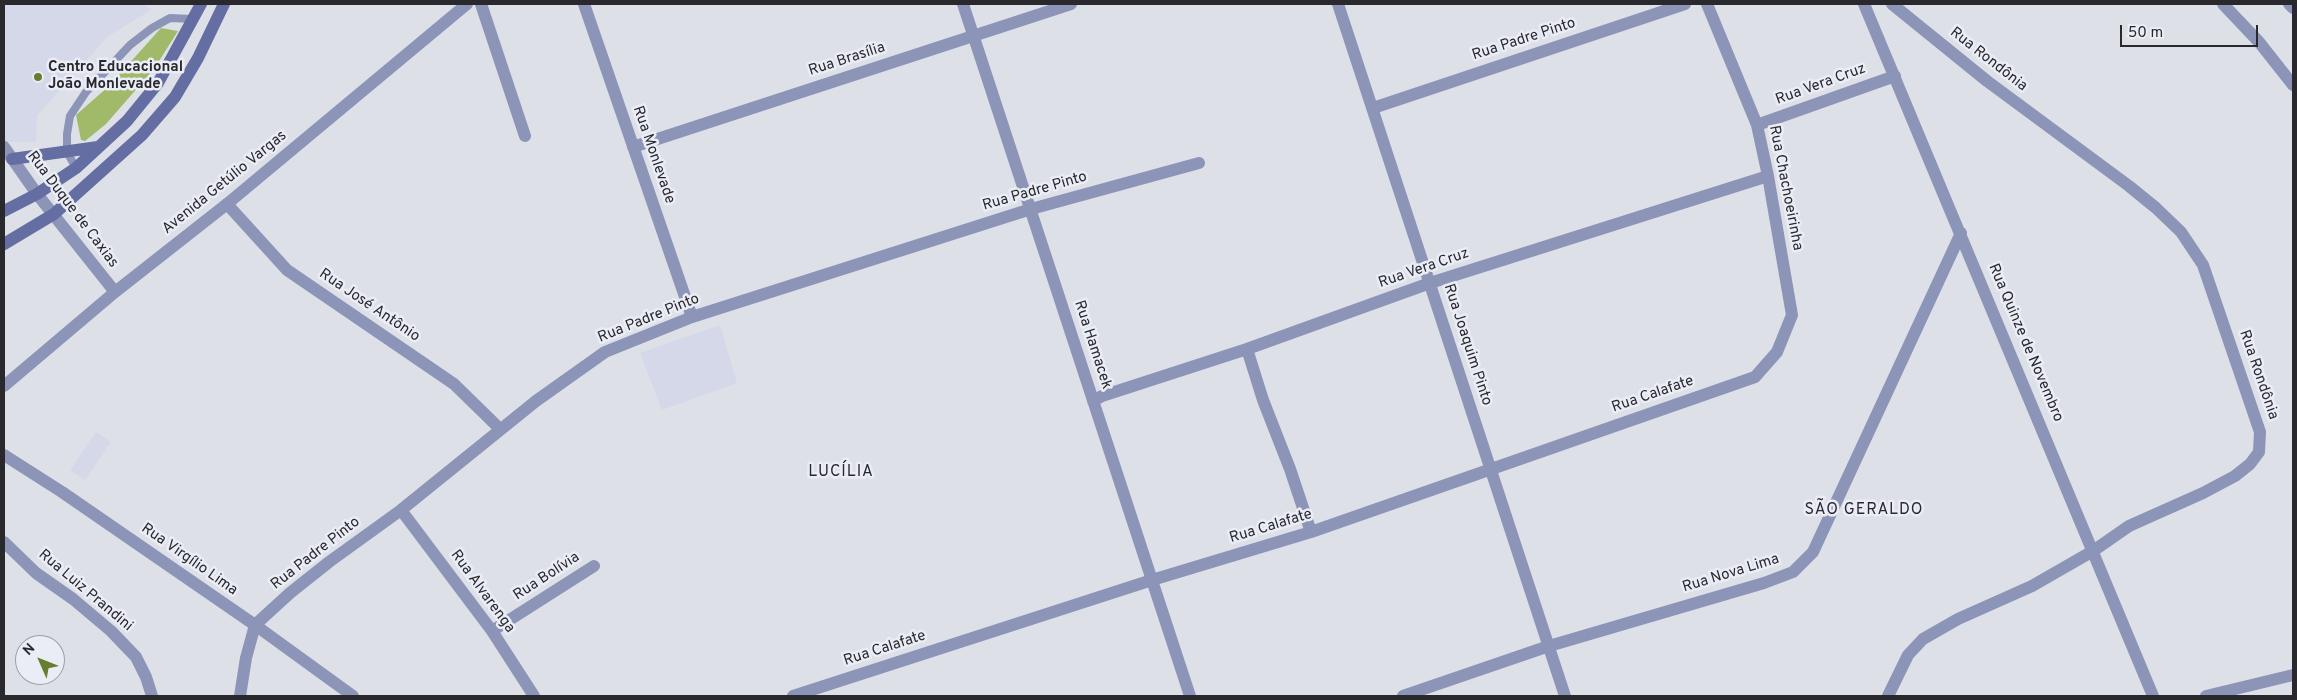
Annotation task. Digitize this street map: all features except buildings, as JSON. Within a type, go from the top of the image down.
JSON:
[{"type":"main road","points":[[4,211],[37,194],[76,168],[127,121],[158,83],[201,4]]},
{"type":"main road","points":[[4,244],[54,214],[142,135],[175,97],[198,58],[224,4]]},
{"type":"main road","points":[[12,159],[36,154],[98,147]]},
{"type":"street","name":"Avenida Getúlio Vargas","points":[[4,386],[115,292],[227,204],[467,4]]},
{"type":"street","points":[[481,4],[525,136]]},
{"type":"street","name":"Rua Monlevade","points":[[584,4],[692,317]]},
{"type":"street","name":"Rua Hamacek","points":[[963,4],[1190,696]]},
{"type":"street","name":"Rua Brasília","points":[[633,147],[1071,4]]},
{"type":"street","name":"Rua Joaquim Pinto","points":[[1338,4],[1565,696]]},
{"type":"street","name":"Rua Padre Pinto","points":[[1373,108],[1685,4]]},
{"type":"street","name":"Rua Chachoeirinha","points":[[1707,4],[1757,125],[1768,176],[1792,315],[1777,352],[1755,376]]},
{"type":"street","name":"Rua Quinze de Novembro","points":[[1864,4],[2153,696]]},
{"type":"street","name":"Rua Rondônia","points":[[1888,696],[1908,655],[1923,639],[1958,619],[2032,586],[2093,551],[2129,526],[2203,493],[2235,476],[2250,464],[2259,452],[2260,432],[2203,265],[2181,232],[2156,208],[1987,81],[1892,4]]},
{"type":"street","points":[[2222,4],[2259,42],[2293,86]]},
{"type":"street","points":[[2289,4],[2293,8]]},
{"type":"street","name":"Rua Vera Cruz","points":[[1757,125],[1895,76]]},
{"type":"street","name":"Rua Duque de Caxias","points":[[4,147],[37,194],[115,292]]},
{"type":"street","name":"Rua Padre Pinto","points":[[255,625],[328,562],[401,510],[500,429],[605,352],[692,317],[1031,209],[1199,164]]},
{"type":"street","name":"Rua Vera Cruz","points":[[1093,401],[1102,396],[1247,349],[1430,283],[1768,176]]},
{"type":"street","name":"Rua José Antônio","points":[[227,204],[287,270],[454,384],[500,429]]},
{"type":"street","name":"Rua Nova Lima","points":[[1403,696],[1549,646],[1764,583],[1792,572],[1813,552],[1961,233]]},
{"type":"street","points":[[1247,349],[1263,400],[1290,468],[1311,532]]},
{"type":"street","name":"Rua Calafate","points":[[793,696],[1152,580],[1311,532],[1755,376]]},
{"type":"street","name":"Rua Virgílio Lima","points":[[4,455],[62,492],[255,625],[353,696]]},
{"type":"street","name":"Rua Alvarenga","points":[[401,510],[492,631],[534,696]]},
{"type":"street","name":"Rua Luiz Prandini","points":[[4,542],[36,573],[73,599],[111,631],[136,658],[146,677],[152,696]]},
{"type":"street","name":"Rua Bolívia","points":[[492,631],[594,566]]},
{"type":"street","points":[[240,696],[246,658],[255,625]]},
{"type":"street","points":[[2206,696],[2293,675]]},
{"type":"lane","points":[[76,168],[67,152],[70,116],[92,85],[130,45],[152,28],[170,18],[192,19]]},
{"type":"shaded area","name":"Centro Educacional João Monlevade","points":[[4,4],[144,4],[151,10],[107,37],[37,116],[36,142],[6,142],[4,138]]},
{"type":"shaded area","points":[[720,325],[737,383],[662,410],[640,353]]},
{"type":"shaded area","points":[[96,432],[111,442],[85,480],[70,470]]},
{"type":"green space","points":[[161,28],[178,31],[154,69],[106,124],[85,141],[81,140],[76,115],[109,86]]},
{"type":"place","name":"Centro Educacional João Monlevade","points":[[38,77]]},
{"type":"district","name":"LUCÍLIA","points":[[841,473]]},
{"type":"district","name":"SÃO GERALDO","points":[[1864,511]]}]
